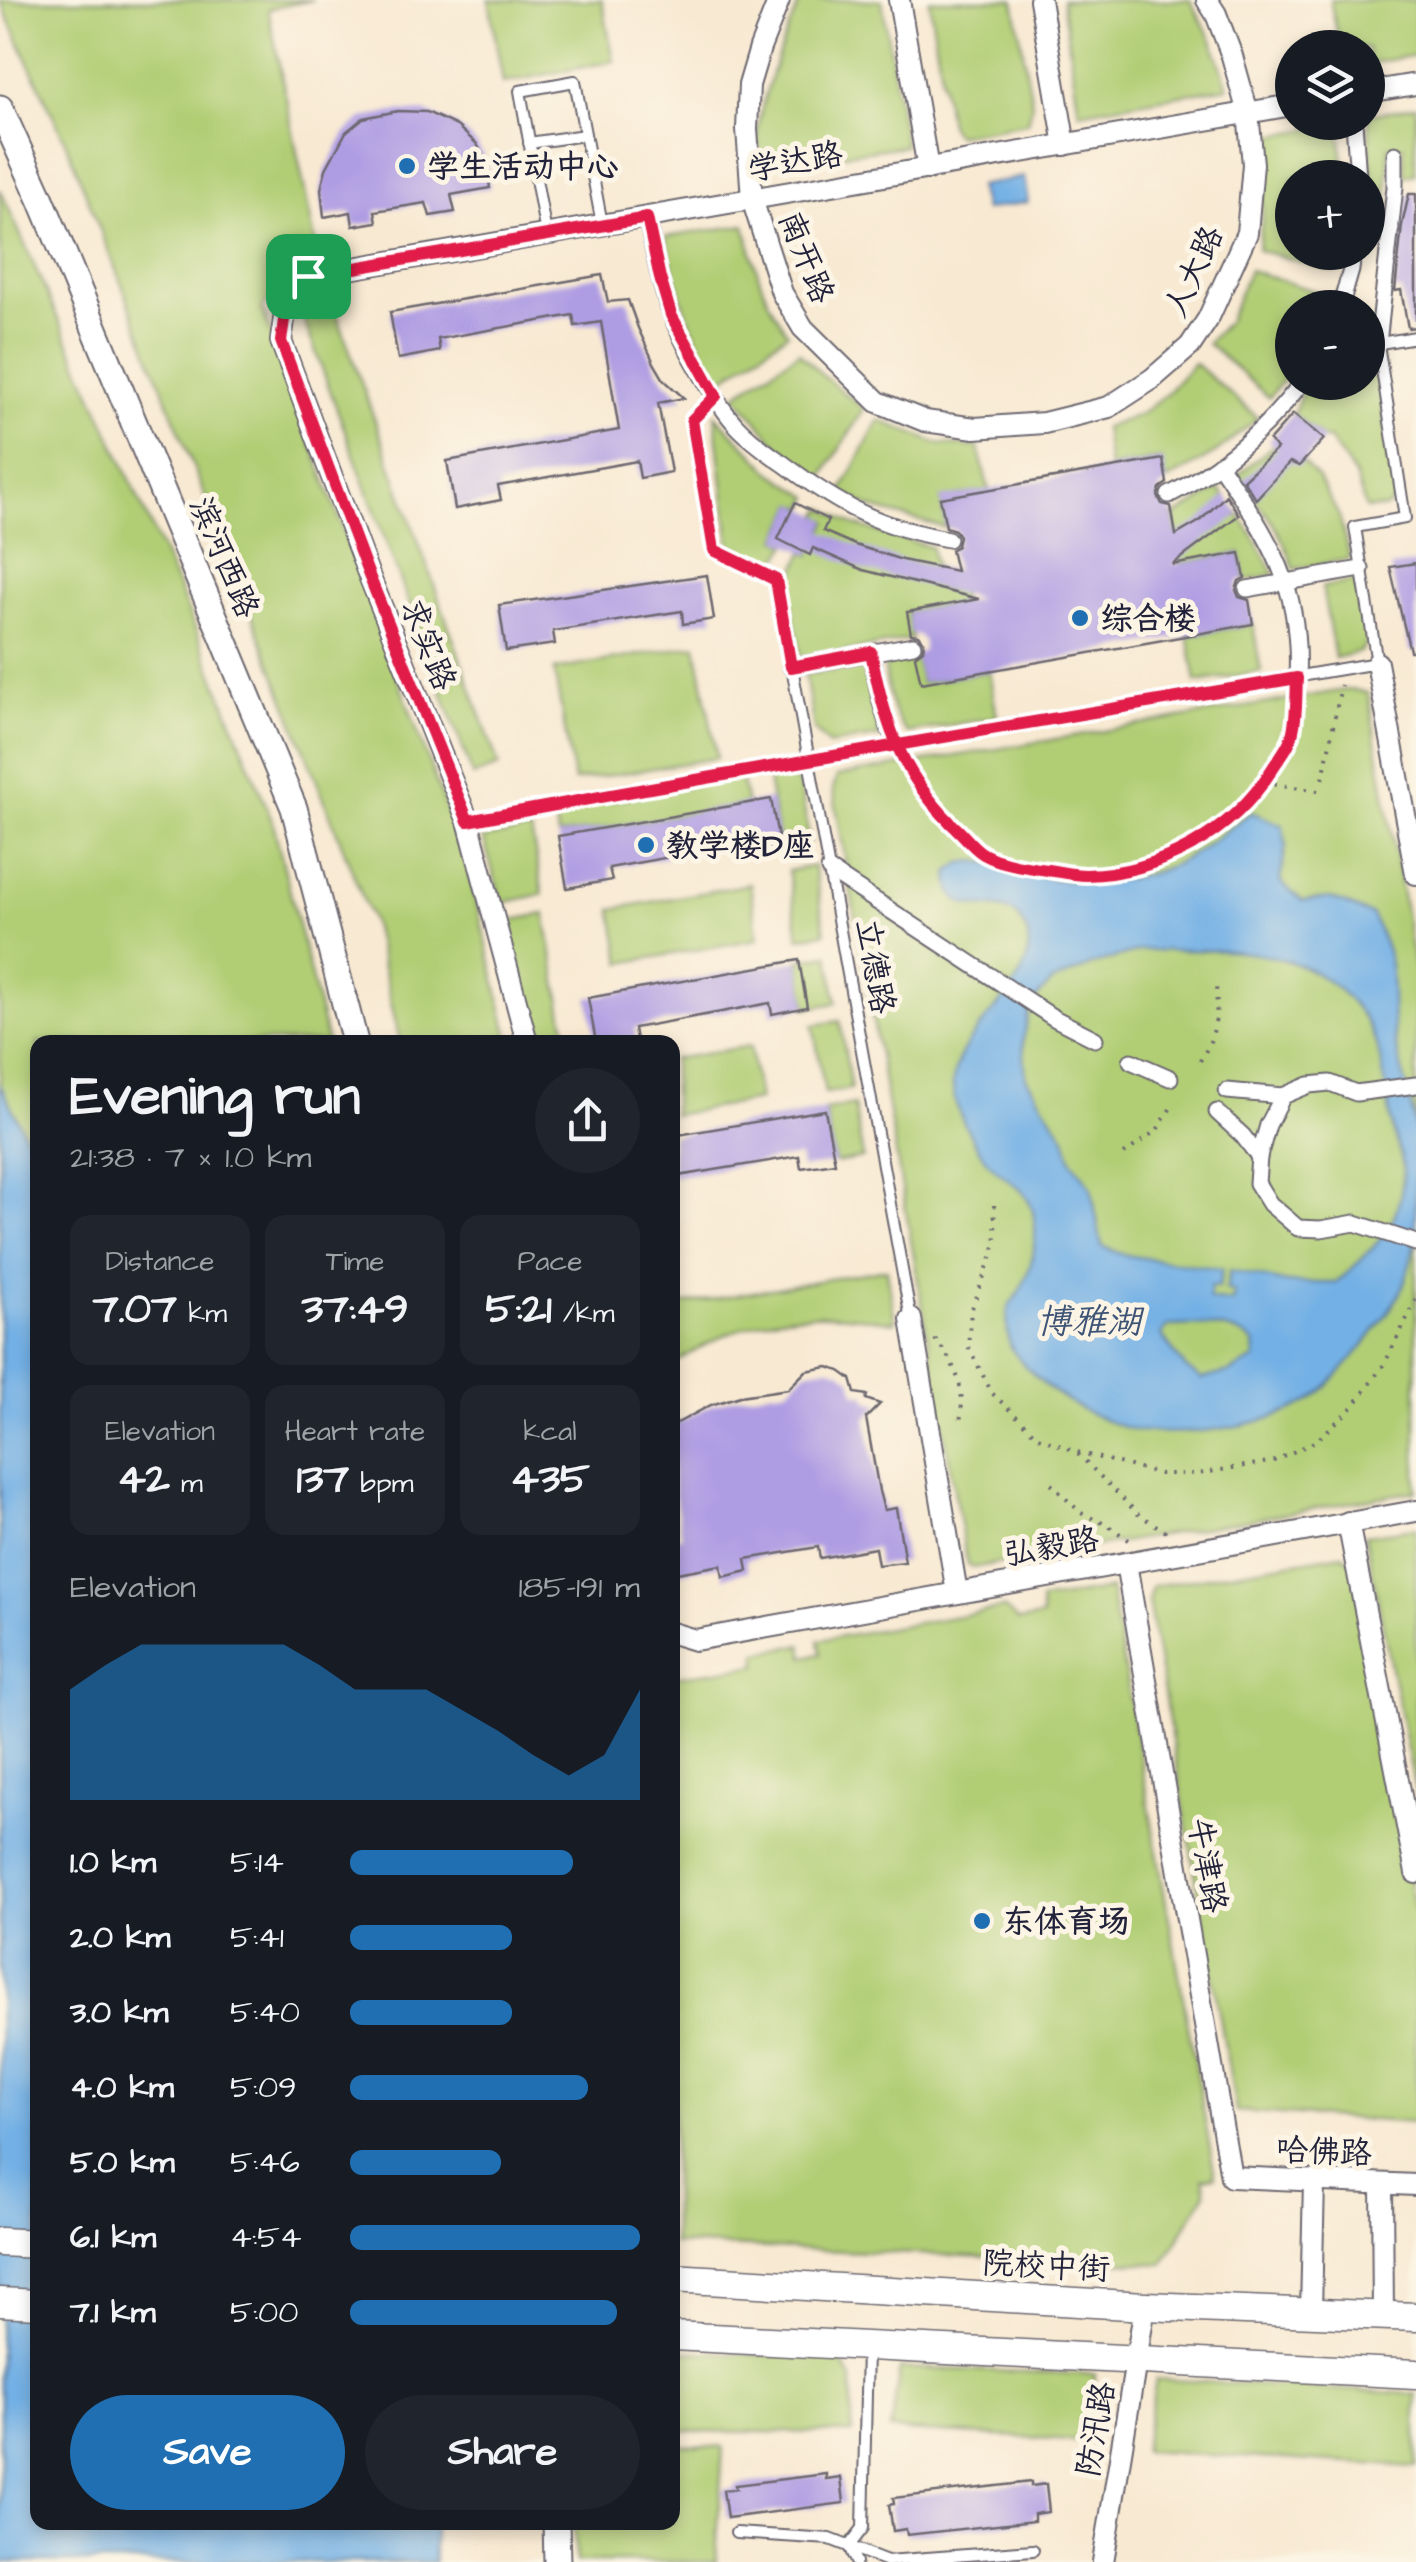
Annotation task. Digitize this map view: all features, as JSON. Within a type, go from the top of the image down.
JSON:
[{"type":"main road","points":[[0,2242],[30,2244]]},
{"type":"main road","name":"院校中街","points":[[680,2278],[1145,2306],[1416,2317]]},
{"type":"main road","points":[[0,2302],[30,2304]]},
{"type":"main road","points":[[680,2336],[1416,2374]]},
{"type":"street","name":"南开路","points":[[780,0],[749,85],[747,129],[752,199],[782,294],[803,328],[878,402],[925,421],[975,428],[1044,423]]},
{"type":"street","points":[[899,0],[928,169]]},
{"type":"street","points":[[1040,0],[1064,145]]},
{"type":"street","name":"人大路","points":[[1044,423],[1110,407],[1152,379],[1190,346],[1208,319],[1247,233],[1252,164],[1248,113],[1232,56],[1207,0]]},
{"type":"street","points":[[1385,89],[1416,84]]},
{"type":"street","name":"滨河西路","points":[[0,108],[42,199],[294,808],[353,1035]]},
{"type":"street","name":"学达路","points":[[308,276],[1275,108]]},
{"type":"street","points":[[1381,290],[1395,154]]},
{"type":"street","points":[[647,218],[671,315],[735,424],[824,495],[890,526],[948,539]]},
{"type":"street","points":[[1385,228],[1390,228]]},
{"type":"street","name":"求实路","points":[[308,276],[286,306],[281,341],[368,573],[468,821],[524,1035]]},
{"type":"street","points":[[1169,494],[1219,464],[1274,418],[1288,400]]},
{"type":"street","points":[[1219,464],[1280,563],[1299,645],[1297,678]]},
{"type":"street","points":[[1247,589],[1361,569]]},
{"type":"street","points":[[791,667],[913,645]]},
{"type":"street","points":[[871,652],[880,701],[896,744]]},
{"type":"street","points":[[1376,663],[1410,804],[1416,874]]},
{"type":"street","points":[[829,870],[1054,1018],[1095,1039]]},
{"type":"street","points":[[1131,1061],[1170,1078]]},
{"type":"street","points":[[1227,1091],[1283,1096],[1309,1084],[1330,1083],[1356,1094],[1416,1085]]},
{"type":"street","points":[[1283,1096],[1259,1157],[1257,1183],[1270,1204],[1298,1228],[1355,1224],[1416,1244]]},
{"type":"street","points":[[1216,1112],[1259,1157]]},
{"type":"street","name":"立德路","points":[[911,1321],[958,1593]]},
{"type":"street","name":"弘毅路","points":[[680,1635],[695,1640],[1416,1511]]},
{"type":"street","points":[[1348,1522],[1416,1872]]},
{"type":"street","name":"牛津路","points":[[1126,1563],[1230,2178]]},
{"type":"street","name":"哈佛路","points":[[1230,2178],[1416,2185]]},
{"type":"street","points":[[1311,2311],[1314,2182]]},
{"type":"street","points":[[1382,2184],[1383,2316]]},
{"type":"street","name":"防汛路","points":[[1103,2562],[1145,2306]]},
{"type":"street","points":[[556,2530],[557,2562]]},
{"type":"lane","points":[[546,235],[520,91],[575,81],[603,225]]},
{"type":"lane","points":[[529,144],[586,135]]},
{"type":"lane","points":[[1385,342],[1416,338]]},
{"type":"lane","name":"立德路","points":[[716,396],[692,420],[714,550],[776,580],[911,1321]]},
{"type":"lane","points":[[468,821],[1376,663],[1354,527],[1406,518],[1384,400]]},
{"type":"lane","points":[[849,2546],[863,2528],[867,2346]]},
{"type":"lane","points":[[736,2533],[830,2538],[886,2562],[1033,2550]]},
{"type":"lane","points":[[849,2546],[856,2562]]},
{"type":"path","points":[[896,744],[919,787],[984,855],[1032,868],[1084,875],[1128,870],[1174,855],[1216,831],[1264,782],[1293,735],[1297,678]]},
{"type":"path","points":[[1322,779],[1341,684]]},
{"type":"path","points":[[1264,782],[1318,791]]},
{"type":"path","points":[[1200,1061],[1212,1043],[1218,1016],[1216,985]]},
{"type":"path","points":[[1124,1154],[1157,1130],[1172,1106]]},
{"type":"path","points":[[994,1204],[996,1244],[971,1312],[968,1346],[992,1393],[1038,1437],[1077,1452],[1160,1474],[1198,1474],[1274,1461],[1316,1441],[1353,1406],[1385,1362],[1416,1300]]},
{"type":"path","points":[[911,1321],[937,1340],[959,1374],[963,1409],[959,1426]]},
{"type":"path","points":[[1077,1452],[1138,1514],[1168,1533]]},
{"type":"path","points":[[1051,1484],[1081,1513],[1108,1524],[1130,1540]]},
{"type":"green space","points":[[0,0],[313,0],[268,9],[317,251],[291,272],[262,309],[469,871],[508,1035],[398,1035],[373,924],[68,148]]},
{"type":"green space","points":[[489,0],[602,0],[614,61],[503,83]]},
{"type":"green space","points":[[801,0],[882,0],[905,146],[764,165],[758,142],[761,111]]},
{"type":"green space","points":[[929,0],[1014,0],[1032,103],[1027,123],[956,135],[949,125]]},
{"type":"green space","points":[[1062,0],[1190,0],[1212,40],[1228,87],[1079,112]]},
{"type":"green space","points":[[1330,0],[1416,0],[1416,55],[1385,61],[1385,30],[1336,30]]},
{"type":"green space","points":[[1416,106],[1415,174],[1405,176],[1403,146],[1389,147],[1387,207],[1385,160],[1370,160],[1369,140],[1385,140],[1385,112]]},
{"type":"green space","points":[[1262,137],[1341,140],[1343,160],[1275,160],[1275,255],[1258,250],[1264,194]]},
{"type":"green space","points":[[0,189],[180,591],[273,823],[325,1035],[30,1035],[30,1149],[0,1087]]},
{"type":"green space","points":[[745,225],[766,294],[788,333],[718,382],[686,311],[665,237]]},
{"type":"green space","points":[[1249,270],[1311,290],[1275,290],[1275,390],[1269,398],[1207,343],[1228,321]]},
{"type":"green space","points":[[332,301],[499,766],[473,776],[302,315]]},
{"type":"green space","points":[[799,352],[864,409],[820,481],[780,448],[735,395]]},
{"type":"green space","points":[[1194,363],[1258,418],[1217,452],[1166,481],[1162,459],[1109,468],[1104,428],[1141,414]]},
{"type":"green space","points":[[1299,400],[1382,400],[1398,497],[1386,508],[1366,509],[1355,475],[1329,439],[1323,439],[1293,414]]},
{"type":"green space","points":[[715,415],[772,473],[810,497],[805,508],[795,504],[778,539],[788,544],[774,566],[730,544]]},
{"type":"green space","points":[[879,420],[939,444],[978,447],[989,490],[941,499],[946,528],[872,508],[841,492]]},
{"type":"green space","points":[[1281,439],[1318,478],[1339,516],[1350,559],[1294,569],[1270,519],[1234,478]]},
{"type":"green space","points":[[1219,489],[1250,530],[1275,574],[1245,581],[1240,553],[1181,564],[1173,517]]},
{"type":"green space","points":[[824,508],[854,525],[931,547],[941,590],[960,592],[961,603],[907,612],[912,639],[806,659],[800,653],[788,585],[804,552],[810,555],[828,521],[819,516]]},
{"type":"green space","points":[[1356,581],[1368,640],[1360,652],[1335,658],[1322,587]]},
{"type":"green space","points":[[1253,624],[1261,672],[1196,682],[1188,636]]},
{"type":"green space","points":[[696,645],[717,758],[574,781],[554,670]]},
{"type":"green space","points":[[915,652],[921,683],[989,671],[997,717],[907,733],[893,708],[883,659]]},
{"type":"green space","points":[[864,667],[881,736],[829,745],[814,730],[805,674]]},
{"type":"green space","points":[[1350,689],[1368,693],[1416,976],[1416,1491],[972,1568],[967,1565],[833,789],[837,776]]},
{"type":"green space","points":[[787,769],[800,786],[810,842],[780,848],[767,773]]},
{"type":"green space","points":[[741,777],[747,804],[558,836],[553,810]]},
{"type":"green space","points":[[531,830],[543,894],[502,903],[483,838]]},
{"type":"green space","points":[[814,866],[825,933],[799,937],[788,871]]},
{"type":"green space","points":[[750,884],[758,939],[622,963],[612,909]]},
{"type":"green space","points":[[545,914],[567,1035],[537,1035],[506,921]]},
{"type":"green space","points":[[829,955],[837,1003],[807,1008],[799,960]]},
{"type":"green space","points":[[840,1021],[851,1089],[825,1093],[813,1025]]},
{"type":"green space","points":[[750,1046],[759,1100],[680,1114],[680,1058]]},
{"type":"green space","points":[[854,1105],[863,1158],[835,1163],[825,1110]]},
{"type":"green space","points":[[887,1269],[895,1322],[832,1315],[779,1318],[729,1333],[680,1360],[680,1305]]},
{"type":"green space","points":[[1416,1528],[1416,1795],[1365,1535]]},
{"type":"green space","points":[[1342,1554],[1353,1563],[1416,1917],[1416,2123],[1236,2111],[1148,1601],[1152,1586]]},
{"type":"green space","name":"东体育场","points":[[1110,1589],[1215,2176],[1203,2178],[1206,2193],[1163,2264],[680,2244],[680,1676],[758,1665],[757,1652],[802,1645],[804,1657],[821,1654],[819,1640],[1004,1608],[1018,1621],[1042,1617],[1040,1601]]},
{"type":"green space","points":[[680,2351],[839,2357],[852,2379],[852,2433],[680,2431]]},
{"type":"green space","points":[[900,2368],[1095,2374],[1092,2441],[890,2430]]},
{"type":"green space","points":[[1156,2379],[1416,2394],[1416,2467],[1143,2451]]},
{"type":"green space","points":[[680,2445],[723,2447],[716,2562],[576,2562],[574,2530],[680,2530]]},
{"type":"water","points":[[1024,177],[1028,202],[984,210],[978,186]]},
{"type":"water","name":"博雅湖","points":[[1251,812],[1282,825],[1286,845],[1280,881],[1302,901],[1331,898],[1372,915],[1387,951],[1394,1037],[1416,1135],[1415,1240],[1397,1298],[1349,1363],[1316,1396],[1279,1415],[1232,1427],[1141,1431],[1102,1419],[1066,1400],[1024,1365],[1009,1341],[1009,1307],[1031,1264],[1033,1212],[1026,1196],[989,1163],[977,1146],[960,1113],[953,1081],[968,1042],[1020,975],[1027,957],[1028,938],[1022,921],[1011,911],[959,901],[951,891],[949,872],[971,861],[1064,880],[1134,877],[1188,857]],"holes":[[[1142,950],[1224,951],[1284,960],[1329,982],[1365,1020],[1380,1060],[1403,1181],[1388,1229],[1336,1283],[1288,1283],[1230,1270],[1226,1290],[1234,1291],[1232,1302],[1209,1299],[1211,1286],[1219,1287],[1222,1269],[1124,1255],[1102,1246],[1091,1187],[1071,1159],[1065,1137],[1026,1078],[1023,1041],[1030,1005],[1052,982]],[[1198,1325],[1241,1334],[1254,1343],[1255,1359],[1230,1372],[1201,1379],[1186,1368],[1161,1335],[1169,1326]]]},
{"type":"water","points":[[0,1084],[30,1145],[30,2530],[434,2530],[434,2562],[0,2562]]},
{"type":"building","name":"学生活动中心","points":[[398,111],[427,112],[457,126],[477,144],[486,162],[490,188],[451,195],[455,212],[430,216],[426,203],[375,211],[377,222],[353,226],[351,212],[324,217],[321,189],[326,169],[346,132],[363,118]]},
{"type":"building","points":[[1409,194],[1416,194],[1416,327],[1408,328],[1401,290],[1395,291]]},
{"type":"building","points":[[602,275],[608,302],[628,300],[654,363],[664,380],[684,398],[658,403],[671,472],[640,478],[637,461],[498,486],[501,500],[455,509],[447,461],[619,430],[601,322],[575,326],[573,315],[438,339],[440,351],[398,359],[390,312]]},
{"type":"building","points":[[1293,414],[1324,439],[1299,466],[1290,462],[1256,499],[1243,480],[1277,449],[1269,441]]},
{"type":"building","points":[[1163,459],[1167,483],[1158,496],[1162,504],[1171,506],[1176,535],[1200,521],[1226,495],[1239,515],[1172,565],[1240,553],[1245,578],[1236,590],[1239,597],[1249,600],[1253,624],[921,683],[915,656],[923,650],[924,642],[911,634],[907,612],[979,599],[863,570],[813,548],[810,555],[778,539],[795,503],[828,520],[823,531],[855,545],[956,571],[951,550],[957,546],[959,536],[946,527],[940,498]]},
{"type":"building","points":[[1416,563],[1416,651],[1410,651],[1390,567]]},
{"type":"building","points":[[707,575],[714,619],[683,624],[682,611],[553,631],[555,644],[506,651],[499,605]]},
{"type":"building","name":"教学楼D座","points":[[771,799],[780,848],[748,854],[746,843],[609,868],[612,880],[567,888],[558,836]]},
{"type":"building","points":[[799,960],[807,1007],[772,1014],[770,1003],[634,1028],[635,1035],[595,1035],[588,998]]},
{"type":"building","points":[[825,1110],[835,1163],[801,1168],[799,1156],[680,1176],[680,1135]]},
{"type":"building","points":[[828,1367],[840,1371],[851,1379],[855,1393],[867,1395],[866,1399],[880,1404],[866,1418],[884,1510],[896,1508],[905,1562],[878,1565],[875,1548],[820,1558],[818,1547],[746,1559],[748,1571],[723,1577],[721,1565],[680,1573],[680,1422],[711,1405],[740,1396],[788,1389],[806,1371]]},
{"type":"building","points":[[826,2474],[826,2479],[841,2477],[844,2503],[727,2518],[723,2490],[736,2489],[735,2485]]},
{"type":"building","points":[[1031,2482],[1031,2486],[1046,2484],[1049,2512],[1034,2514],[1034,2521],[907,2535],[906,2529],[893,2531],[889,2505],[894,2504],[893,2498]]},
{"type":"place","name":"学生活动中心","points":[[407,166]]},
{"type":"place","name":"综合楼","points":[[1080,618]]},
{"type":"place","name":"教学楼D座","points":[[646,845]]},
{"type":"place","name":"东体育场","points":[[982,1921]]},
{"type":"route","points":[[308,276],[286,306],[281,341],[368,573],[468,821],[808,759],[896,744],[1198,695],[1297,678],[1293,735],[1264,782],[1242,806],[1216,831],[1174,855],[1128,870],[1084,875],[1032,868],[984,855],[919,787],[896,744],[887,724],[871,652],[791,667],[776,580],[714,550],[692,420],[716,396],[671,315],[647,218],[308,276]]}]
